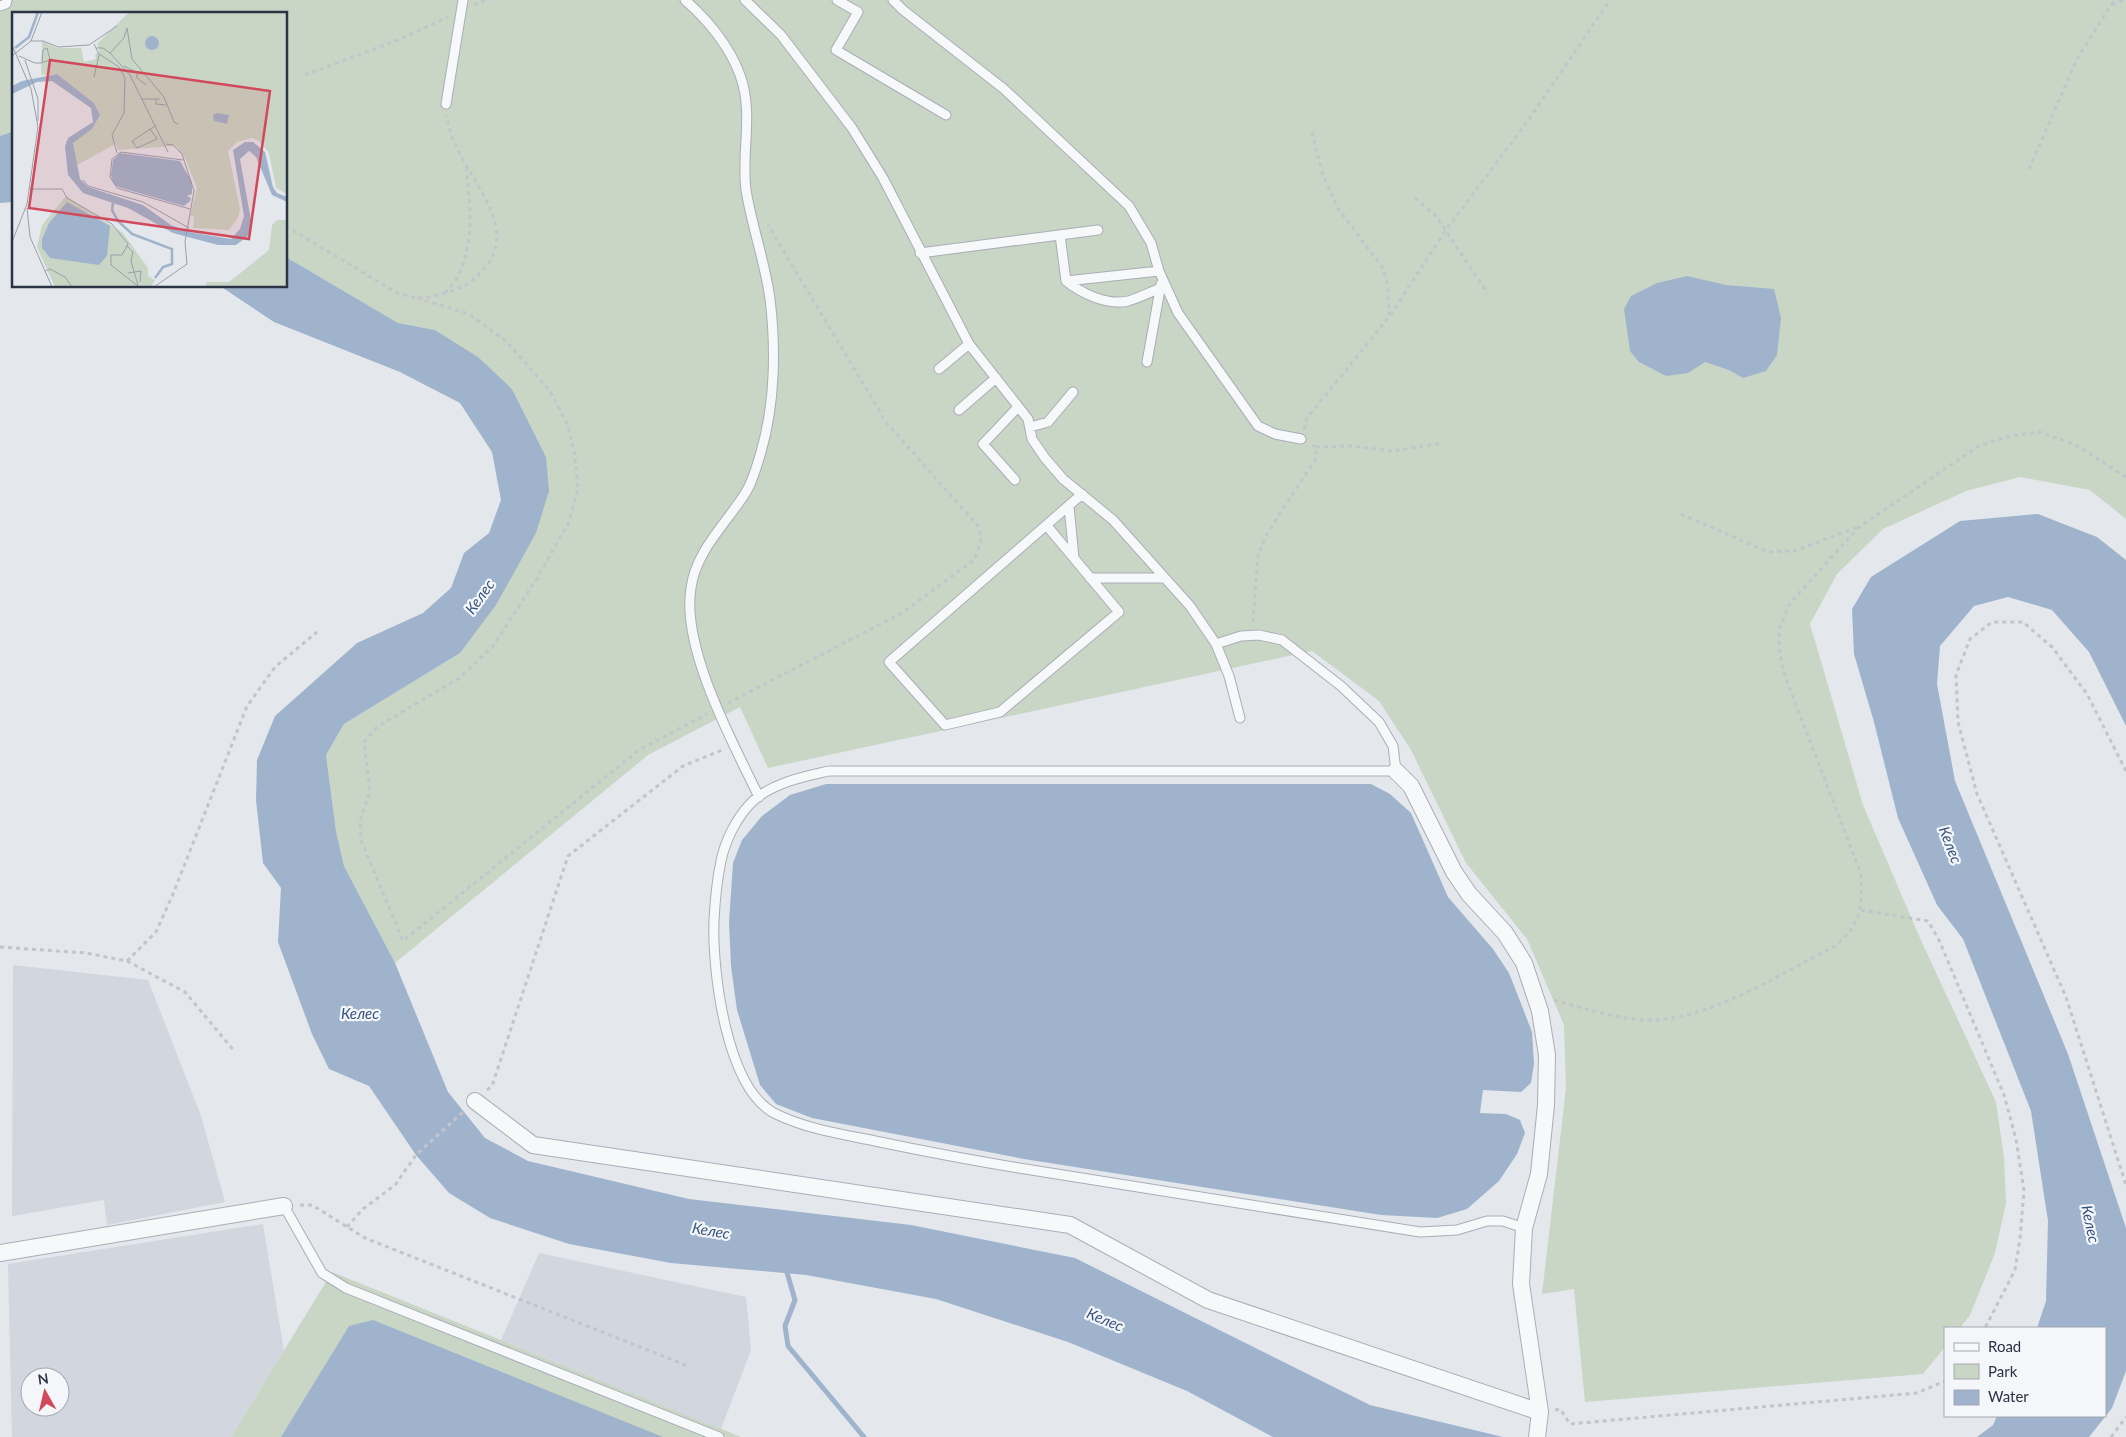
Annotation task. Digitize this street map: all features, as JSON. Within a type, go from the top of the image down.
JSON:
[{"type":"street","points":[[1396,771],[1411,786],[1454,872],[1469,894],[1505,933],[1524,963],[1540,1011],[1547,1055],[1546,1105],[1539,1174],[1524,1228],[1521,1284],[1540,1412],[1537,1437]]},
{"type":"street","points":[[475,1101],[533,1145],[1070,1225],[1208,1300],[1540,1412]]},
{"type":"street","points":[[0,1253],[284,1206]]},
{"type":"lane","points":[[0,6],[6,4],[7,0]]},
{"type":"lane","points":[[446,104],[464,0]]},
{"type":"lane","points":[[685,0],[728,48],[741,77],[748,117],[746,188],[770,299],[773,350],[770,410],[761,452],[747,491],[700,559],[690,588],[692,628],[703,672],[734,746],[759,797]]},
{"type":"lane","points":[[745,0],[781,35],[852,128],[882,178],[969,344],[1028,419],[1032,439],[1045,458],[1064,479],[1114,520],[1190,606],[1216,644],[1229,676],[1240,718]]},
{"type":"lane","points":[[837,0],[858,12],[836,50],[946,116]]},
{"type":"lane","points":[[893,0],[903,10],[1004,88],[1129,206],[1152,243],[1161,275],[1178,313],[1258,426],[1275,434],[1301,439]]},
{"type":"lane","points":[[920,253],[1098,230]]},
{"type":"lane","points":[[1060,235],[1066,281],[1079,291],[1114,302],[1127,301],[1161,288]]},
{"type":"lane","points":[[1066,281],[1161,275]]},
{"type":"lane","points":[[1147,362],[1161,288],[1161,275]]},
{"type":"lane","points":[[939,369],[969,344]]},
{"type":"lane","points":[[958,410],[996,378]]},
{"type":"lane","points":[[1030,427],[1048,422],[1073,392]]},
{"type":"lane","points":[[1015,480],[983,444],[1018,407]]},
{"type":"lane","points":[[1046,526],[1119,612],[1000,712],[944,725],[889,662],[1082,494]]},
{"type":"lane","points":[[1069,506],[1074,558]]},
{"type":"lane","points":[[1090,578],[1165,578]]},
{"type":"lane","points":[[1216,644],[1241,636],[1260,635],[1282,640],[1341,686],[1379,722],[1393,746],[1396,771],[829,771],[798,778],[770,789],[750,803],[731,831],[721,860],[714,921],[718,985],[728,1037],[743,1079],[756,1099],[772,1113],[804,1126],[967,1160],[1420,1232],[1457,1230],[1487,1221],[1503,1221],[1524,1228]]},
{"type":"lane","points":[[284,1206],[322,1274],[346,1288],[718,1437]]},
{"type":"path","points":[[305,75],[398,40],[485,0]]},
{"type":"path","points":[[1442,443],[1393,451],[1352,446],[1316,447],[1301,439],[1307,418],[1389,317],[1446,230],[1527,122],[1610,0]]},
{"type":"path","points":[[2029,169],[2077,59],[2114,0]]},
{"type":"path","points":[[2112,5],[2124,0]]},
{"type":"path","points":[[417,298],[445,293],[468,284],[488,268],[498,240],[494,215],[466,164],[448,125],[446,104]]},
{"type":"path","points":[[1312,132],[1322,172],[1337,207],[1382,267],[1388,286],[1389,317]]},
{"type":"path","points":[[445,293],[459,275],[469,240],[470,208],[466,164]]},
{"type":"path","points":[[1415,198],[1436,216],[1488,294]]},
{"type":"path","points":[[288,227],[397,293],[470,314],[506,341],[550,392],[568,426],[575,456],[578,489],[568,524],[537,578],[493,646],[461,677],[377,727],[364,742],[370,790],[360,821],[361,840],[403,941],[639,750],[902,613],[974,560],[981,542],[979,527],[886,422],[766,222]]},
{"type":"path","points":[[1681,514],[1768,552],[1794,551],[1859,526],[1979,446],[2009,436],[2039,432],[2074,444],[2126,477]]},
{"type":"path","points":[[1252,636],[1258,555],[1274,523],[1316,460],[1316,447]]},
{"type":"path","points":[[1534,995],[1613,1016],[1652,1020],[1687,1016],[1719,1005],[1835,946],[1848,935],[1860,917],[1861,874],[1783,671],[1779,629],[1790,603],[1859,526]]},
{"type":"path","points":[[2126,771],[2087,694],[2052,647],[2023,622],[1992,622],[1970,640],[1956,675],[1958,722],[1977,794],[2066,996],[2126,1185]]},
{"type":"path","points":[[127,961],[156,932],[174,894],[247,706],[274,667],[317,632]]},
{"type":"path","points":[[347,1227],[362,1209],[395,1185],[416,1155],[492,1086],[568,856],[683,766],[734,746]]},
{"type":"path","points":[[1861,910],[1928,922],[1939,940],[2004,1095],[2016,1139],[2024,1190],[2020,1239],[2015,1270],[1986,1327]]},
{"type":"path","points":[[0,947],[86,953],[127,961],[185,992],[235,1052]]},
{"type":"path","points":[[284,1206],[312,1205],[366,1238],[688,1366]]},
{"type":"path","points":[[1540,1412],[1560,1409],[1570,1424],[1917,1393],[1944,1382]]},
{"type":"path","points":[[2111,1437],[2126,1417]]},
{"type":"shaded area","points":[[13,965],[148,980],[201,1116],[225,1202],[107,1225],[104,1200],[12,1216]]},
{"type":"shaded area","points":[[263,1224],[284,1351],[231,1437],[12,1437],[8,1264]]},
{"type":"shaded area","points":[[539,1253],[746,1297],[751,1350],[721,1429],[501,1340]]},
{"type":"green space","points":[[0,0],[2126,0],[2126,519],[2090,490],[2020,477],[1966,491],[1883,529],[1837,574],[1810,624],[1863,805],[1919,936],[1996,1102],[2004,1158],[2006,1203],[1995,1253],[1970,1315],[1961,1327],[1944,1327],[1944,1348],[1923,1374],[1585,1402],[1574,1289],[1542,1294],[1566,1088],[1564,1025],[1527,939],[1466,863],[1411,750],[1379,701],[1312,651],[768,768],[740,707],[648,755],[395,963],[344,866],[336,831],[326,755],[344,724],[460,653],[546,457],[512,389],[477,357],[435,330],[398,323],[288,258],[288,12],[12,12],[12,132],[0,136]]},
{"type":"green space","points":[[332,1272],[741,1437],[231,1437]]},
{"type":"water","points":[[12,132],[12,202],[0,203],[0,136]]},
{"type":"water","name":"Келес","points":[[288,258],[398,323],[435,330],[478,357],[512,389],[546,457],[549,491],[536,533],[496,605],[460,653],[344,724],[326,755],[336,831],[344,866],[395,963],[448,1092],[485,1138],[528,1161],[689,1199],[911,1225],[1075,1258],[1370,1405],[1503,1437],[1273,1437],[1187,1391],[1068,1342],[936,1299],[806,1275],[671,1263],[569,1244],[490,1218],[449,1193],[416,1155],[369,1086],[329,1069],[312,1034],[278,942],[281,888],[263,863],[256,800],[257,760],[275,716],[357,643],[423,613],[451,588],[464,553],[489,533],[501,500],[492,452],[460,403],[400,372],[274,322],[223,288],[288,288]]},
{"type":"water","points":[[1687,276],[1726,285],[1774,289],[1781,318],[1777,355],[1766,371],[1743,378],[1729,370],[1705,362],[1688,373],[1666,376],[1639,362],[1630,351],[1624,309],[1631,296],[1657,283]]},
{"type":"water","name":"Келес","points":[[2038,514],[2097,537],[2126,560],[2126,726],[2089,652],[2052,610],[2008,597],[1974,606],[1940,646],[1937,684],[1955,781],[2068,1054],[2126,1228],[2126,1371],[2112,1408],[2106,1416],[2106,1327],[2037,1327],[2046,1301],[2048,1221],[2031,1111],[1963,939],[1937,905],[1898,818],[1874,722],[1854,654],[1852,609],[1871,577],[1960,521]]},
{"type":"water","points":[[826,784],[1371,784],[1390,794],[1411,813],[1448,897],[1493,949],[1509,973],[1532,1032],[1534,1064],[1531,1083],[1521,1092],[1483,1090],[1480,1113],[1506,1114],[1520,1120],[1525,1133],[1517,1154],[1499,1181],[1467,1209],[1437,1218],[1381,1215],[1024,1159],[812,1118],[776,1104],[760,1085],[737,1010],[731,966],[729,922],[733,863],[742,840],[762,816],[790,795]]},
{"type":"water","points":[[373,1320],[663,1437],[281,1437],[349,1326]]},
{"type":"water","name":"Келес","points":[[1997,1417],[2105,1417],[2089,1437],[1977,1437],[1993,1425]]},
{"type":"waterway","points":[[786,1269],[795,1300],[785,1326],[788,1346],[864,1437]]}]
